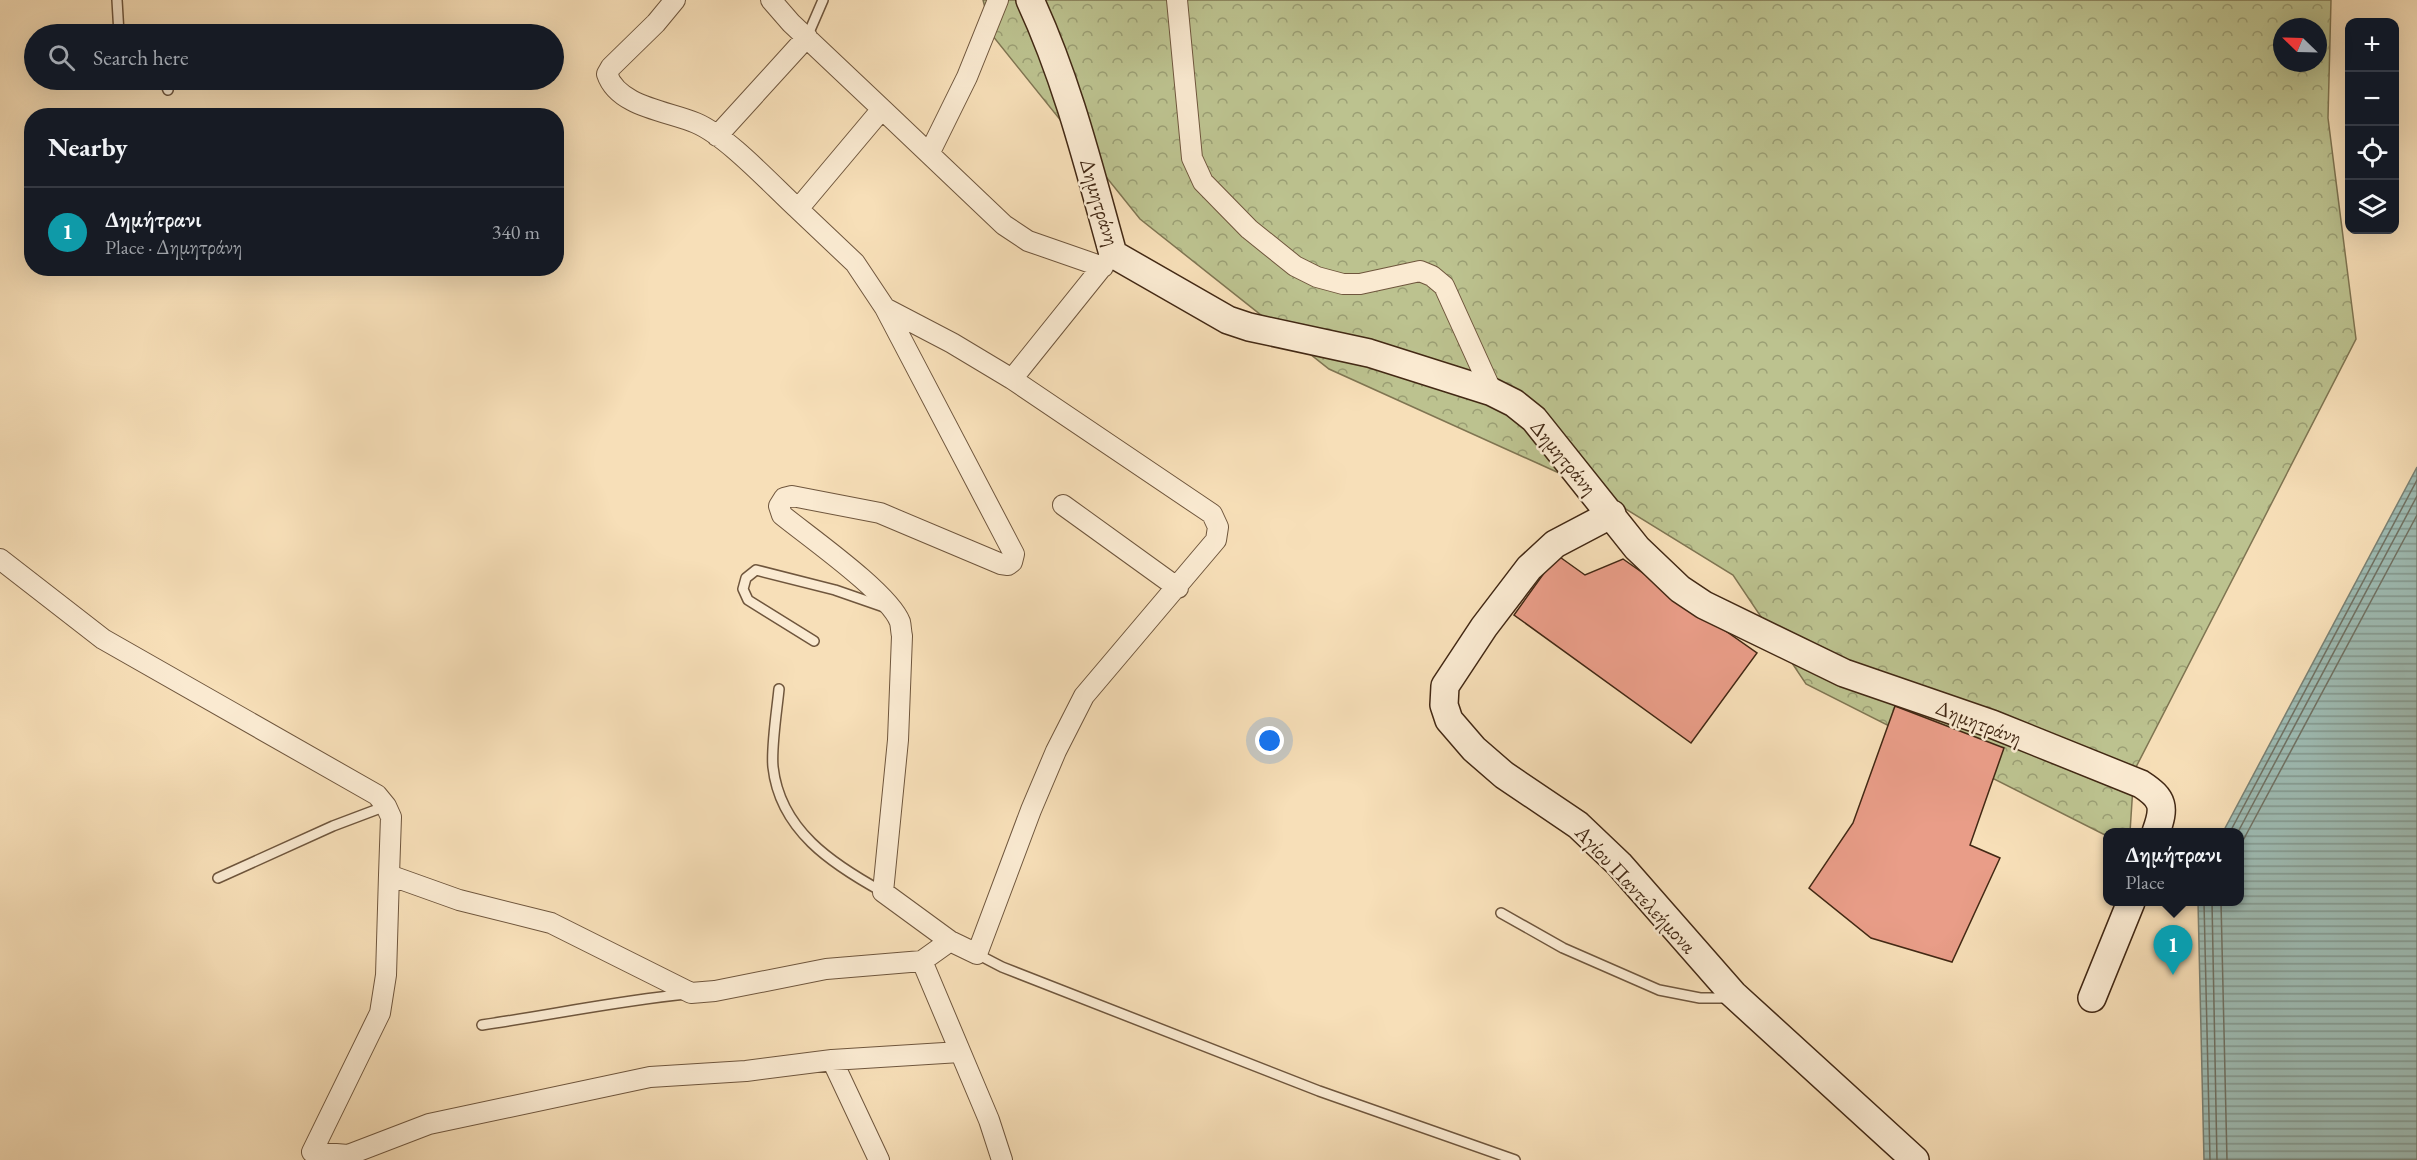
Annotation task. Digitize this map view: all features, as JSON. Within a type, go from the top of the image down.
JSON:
[{"type":"street","points":[[675,0],[656,23],[611,67],[607,74],[610,84],[627,98],[698,124],[717,136],[855,263],[885,308],[1014,554],[1012,562],[1008,565],[1002,564],[880,513],[792,496],[784,498],[779,506],[782,515],[861,578],[892,609],[900,622],[902,636],[898,740],[884,892],[950,940],[977,954],[1056,751],[1084,696],[1178,588],[1216,540],[1218,527],[1212,514],[1012,379],[952,343],[885,308]]},
{"type":"street","points":[[771,0],[1004,225],[1028,241],[1108,260],[1012,379]]},
{"type":"street","points":[[930,152],[967,77],[998,0]]},
{"type":"street","name":"Δημητράνη","points":[[1030,0],[1047,35],[1072,104],[1108,260],[1239,323],[1370,353],[1492,392],[1514,404],[1534,419],[1637,548],[1680,589],[1714,610],[1806,657],[1844,673],[1992,724],[2141,784],[2154,792],[2161,803],[2162,816],[2158,828]]},
{"type":"street","points":[[1177,0],[1192,158],[1203,182],[1249,229],[1295,266],[1317,277],[1342,284],[1360,284],[1420,271],[1432,276],[1444,286],[1492,392]]},
{"type":"street","points":[[717,136],[807,37]]},
{"type":"street","points":[[798,209],[882,109]]},
{"type":"street","points":[[1064,505],[1178,588]]},
{"type":"street","name":"Αγίου Παντελεήμονα","points":[[1612,514],[1555,544],[1529,568],[1445,686],[1444,705],[1449,720],[1474,749],[1504,775],[1578,825],[1619,864],[1737,998],[1915,1160]]},
{"type":"street","points":[[0,559],[103,639],[376,795],[386,806],[391,817],[386,975],[380,1013],[312,1156],[348,1155],[429,1124],[650,1077],[746,1071],[832,1060],[960,1052]]},
{"type":"street","points":[[389,876],[459,900],[551,923],[691,993],[715,991],[826,969],[922,961],[950,940]]},
{"type":"street","points":[[2092,998],[2129,906]]},
{"type":"street","points":[[922,961],[988,1120],[1002,1160]]},
{"type":"street","points":[[832,1060],[879,1160]]},
{"type":"lane","points":[[117,0],[118,24]]},
{"type":"lane","points":[[807,37],[823,0]]},
{"type":"lane","points":[[814,641],[748,600],[743,589],[746,578],[756,570],[835,590],[892,609]]},
{"type":"lane","points":[[779,689],[773,766],[784,810],[810,843],[884,892]]},
{"type":"lane","points":[[218,878],[333,826],[386,806]]},
{"type":"lane","points":[[1501,914],[1563,948],[1659,990],[1700,998],[1737,998]]},
{"type":"lane","points":[[977,954],[1002,967],[1319,1091],[1515,1160]]},
{"type":"lane","points":[[482,1025],[545,1016],[619,1001],[691,993]]},
{"type":"green space","points":[[983,0],[2331,0],[2328,118],[2356,339],[2134,771],[2130,828],[2103,828],[2103,834],[1806,684],[1733,575],[1590,487],[1329,369],[1140,219],[992,35]]},
{"type":"water","points":[[2417,467],[2417,1160],[2204,1160],[2198,906],[2244,906],[2244,828],[2225,828]]},
{"type":"building","points":[[1557,555],[1585,575],[1623,559],[1757,653],[1691,743],[1514,615]]},
{"type":"building","points":[[1895,706],[2004,748],[1970,845],[2000,858],[1952,962],[1871,938],[1809,888],[1853,823]]},
{"type":"place","name":"Δημήτρανι","points":[[2173,975]]}]
